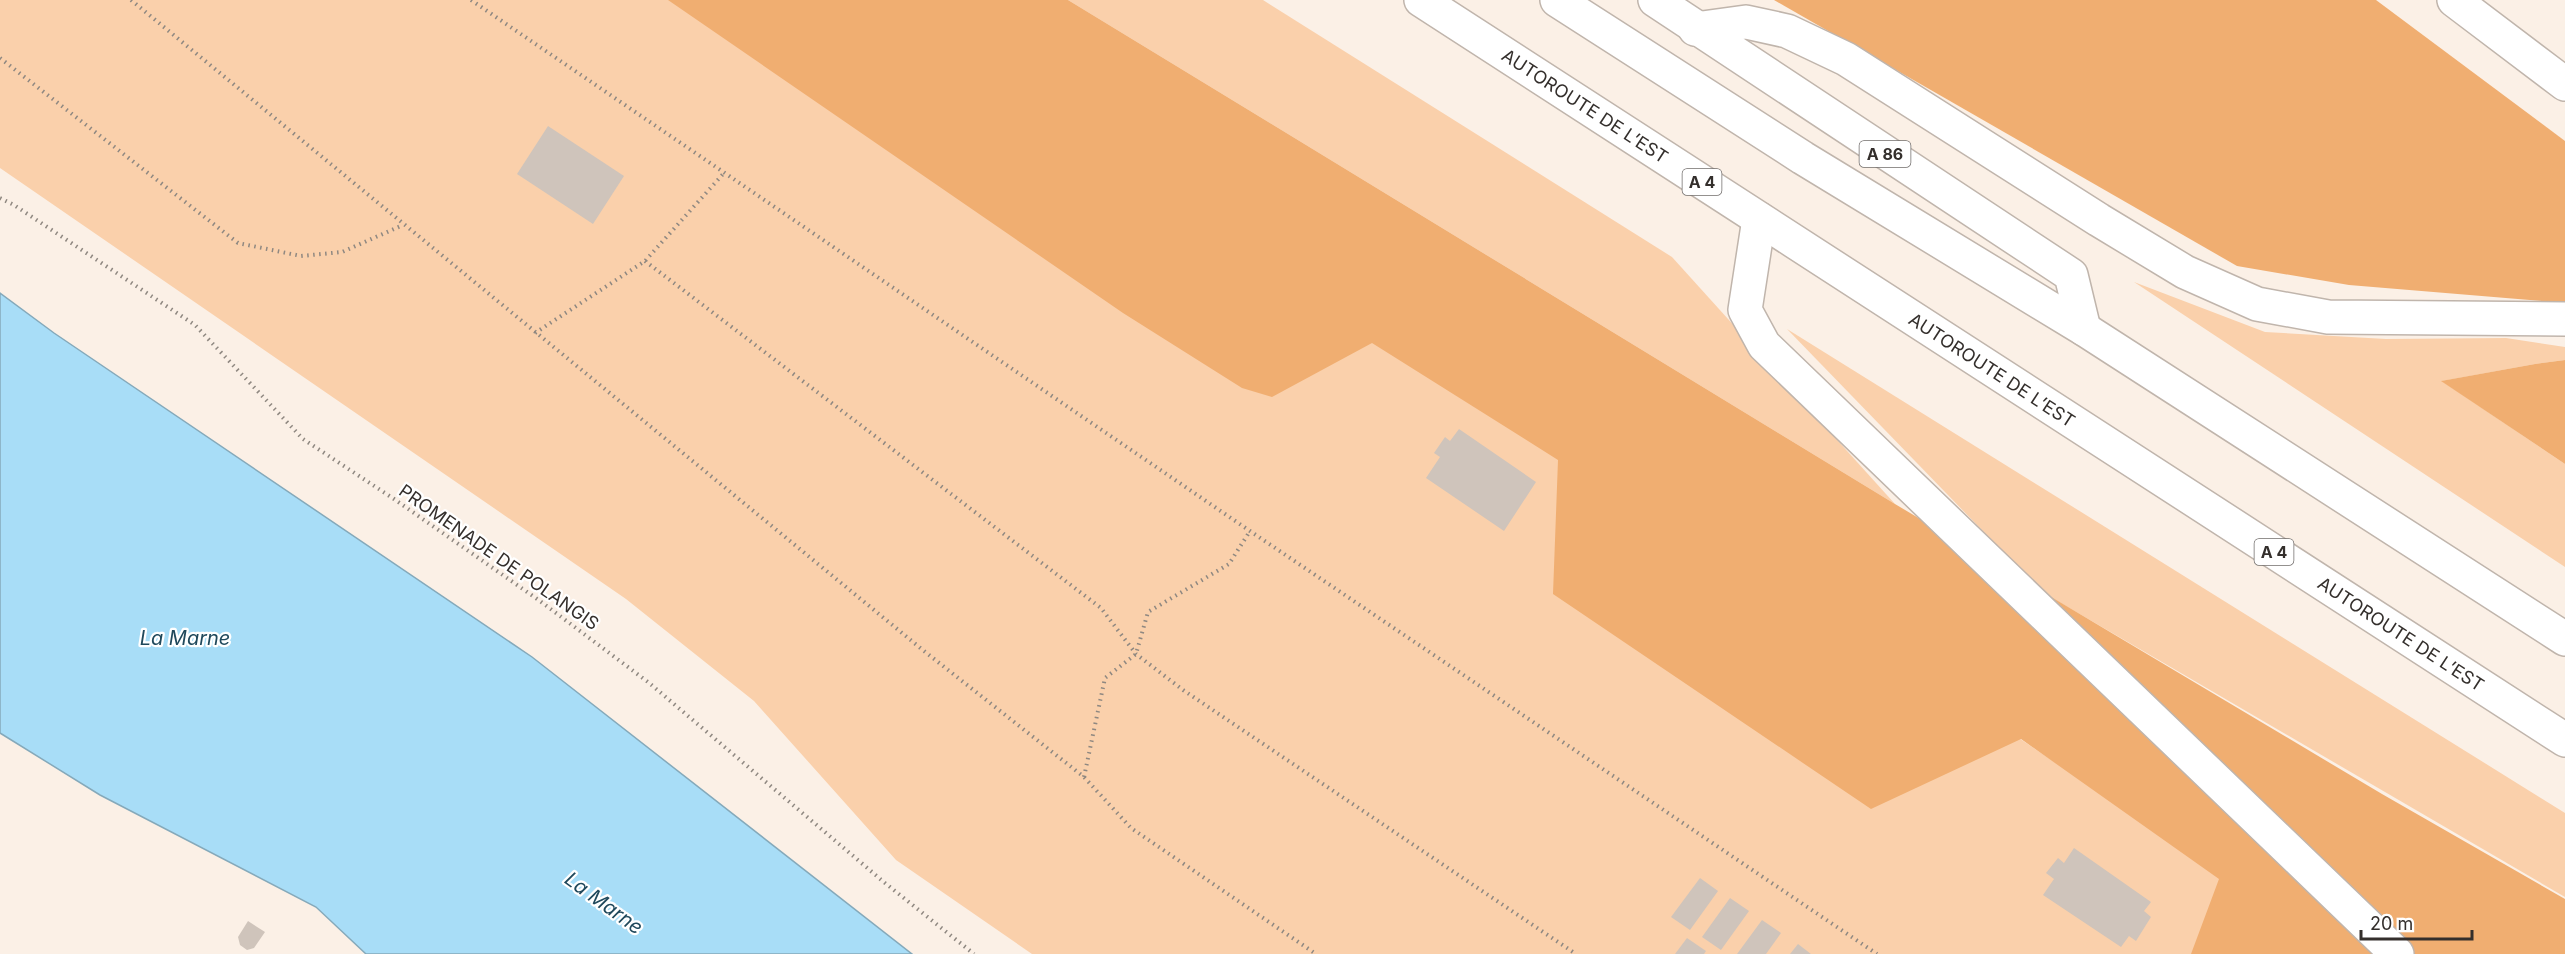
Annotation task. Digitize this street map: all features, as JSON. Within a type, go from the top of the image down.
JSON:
[{"type":"main road","name":"AUTOROUTE DE L’EST","points":[[1420,0],[2565,740]]},
{"type":"main road","points":[[1557,0],[1803,158],[2084,329],[2565,639]]},
{"type":"main road","name":"A 86","points":[[1655,0],[2071,275],[2084,329]]},
{"type":"main road","points":[[2454,0],[2565,84]]},
{"type":"main road","points":[[1695,28],[1746,22],[1787,31],[1846,58],[2099,220],[2185,272],[2257,304],[2328,316],[2565,319]]},
{"type":"main road","points":[[1759,219],[1746,310],[1764,345],[2397,954]]},
{"type":"path","points":[[130,0],[924,651],[1084,777],[1131,828],[1316,954]]},
{"type":"path","points":[[471,0],[1250,531],[1877,954]]},
{"type":"path","points":[[0,57],[238,243],[301,256],[342,252],[403,225]]},
{"type":"path","points":[[535,333],[645,261],[724,172]]},
{"type":"path","name":"PROMENADE DE POLANGIS","points":[[0,198],[195,325],[303,439],[530,594],[648,682],[885,883],[974,954]]},
{"type":"path","points":[[645,261],[1101,608],[1136,654],[1184,690],[1576,954]]},
{"type":"path","points":[[1084,777],[1105,678],[1136,654],[1148,612],[1229,564],[1250,531]]},
{"type":"shaded area","points":[[0,0],[809,0],[1647,488],[2340,954],[1032,954],[896,860],[754,701],[626,599],[0,168]]},
{"type":"shaded area","points":[[668,0],[1068,0],[1895,504],[2382,794],[2565,899],[2565,954],[2191,954],[2219,879],[2021,739],[1871,809],[1553,594],[1558,460],[1372,343],[1272,397],[1242,388],[1123,313]]},
{"type":"shaded area","points":[[1068,0],[1263,0],[1672,257],[1895,504]]},
{"type":"shaded area","points":[[1774,0],[2376,0],[2565,141],[2565,303],[2349,285],[2237,266]]},
{"type":"shaded area","points":[[2134,282],[2265,332],[2386,339],[2506,338],[2565,347],[2565,360],[2442,381],[2565,464],[2565,567]]},
{"type":"shaded area","points":[[1787,329],[2565,813],[2565,897],[2042,592]]},
{"type":"shaded area","points":[[2565,360],[2565,464],[2441,381],[2535,364]]},
{"type":"water","name":"La Marne","points":[[0,293],[54,333],[532,657],[912,954],[366,954],[316,907],[100,795],[0,733]]},
{"type":"building","points":[[548,126],[624,176],[593,224],[517,174]]},
{"type":"building","points":[[1459,429],[1536,482],[1504,531],[1426,478],[1440,457],[1434,453],[1445,437],[1450,441]]},
{"type":"building","points":[[2074,848],[2151,902],[2144,911],[2151,917],[2136,941],[2129,936],[2121,947],[2043,895],[2054,879],[2046,873],[2058,858],[2064,863]]},
{"type":"building","points":[[1700,878],[1718,891],[1690,930],[1671,917]]},
{"type":"building","points":[[1730,898],[1749,911],[1721,950],[1702,937]]},
{"type":"building","points":[[1762,920],[1781,933],[1766,954],[1737,954]]},
{"type":"building","points":[[248,921],[265,932],[254,948],[247,950],[240,945],[238,937]]},
{"type":"building","points":[[1687,938],[1706,951],[1704,954],[1675,954]]},
{"type":"building","points":[[1798,944],[1811,954],[1790,954]]}]
